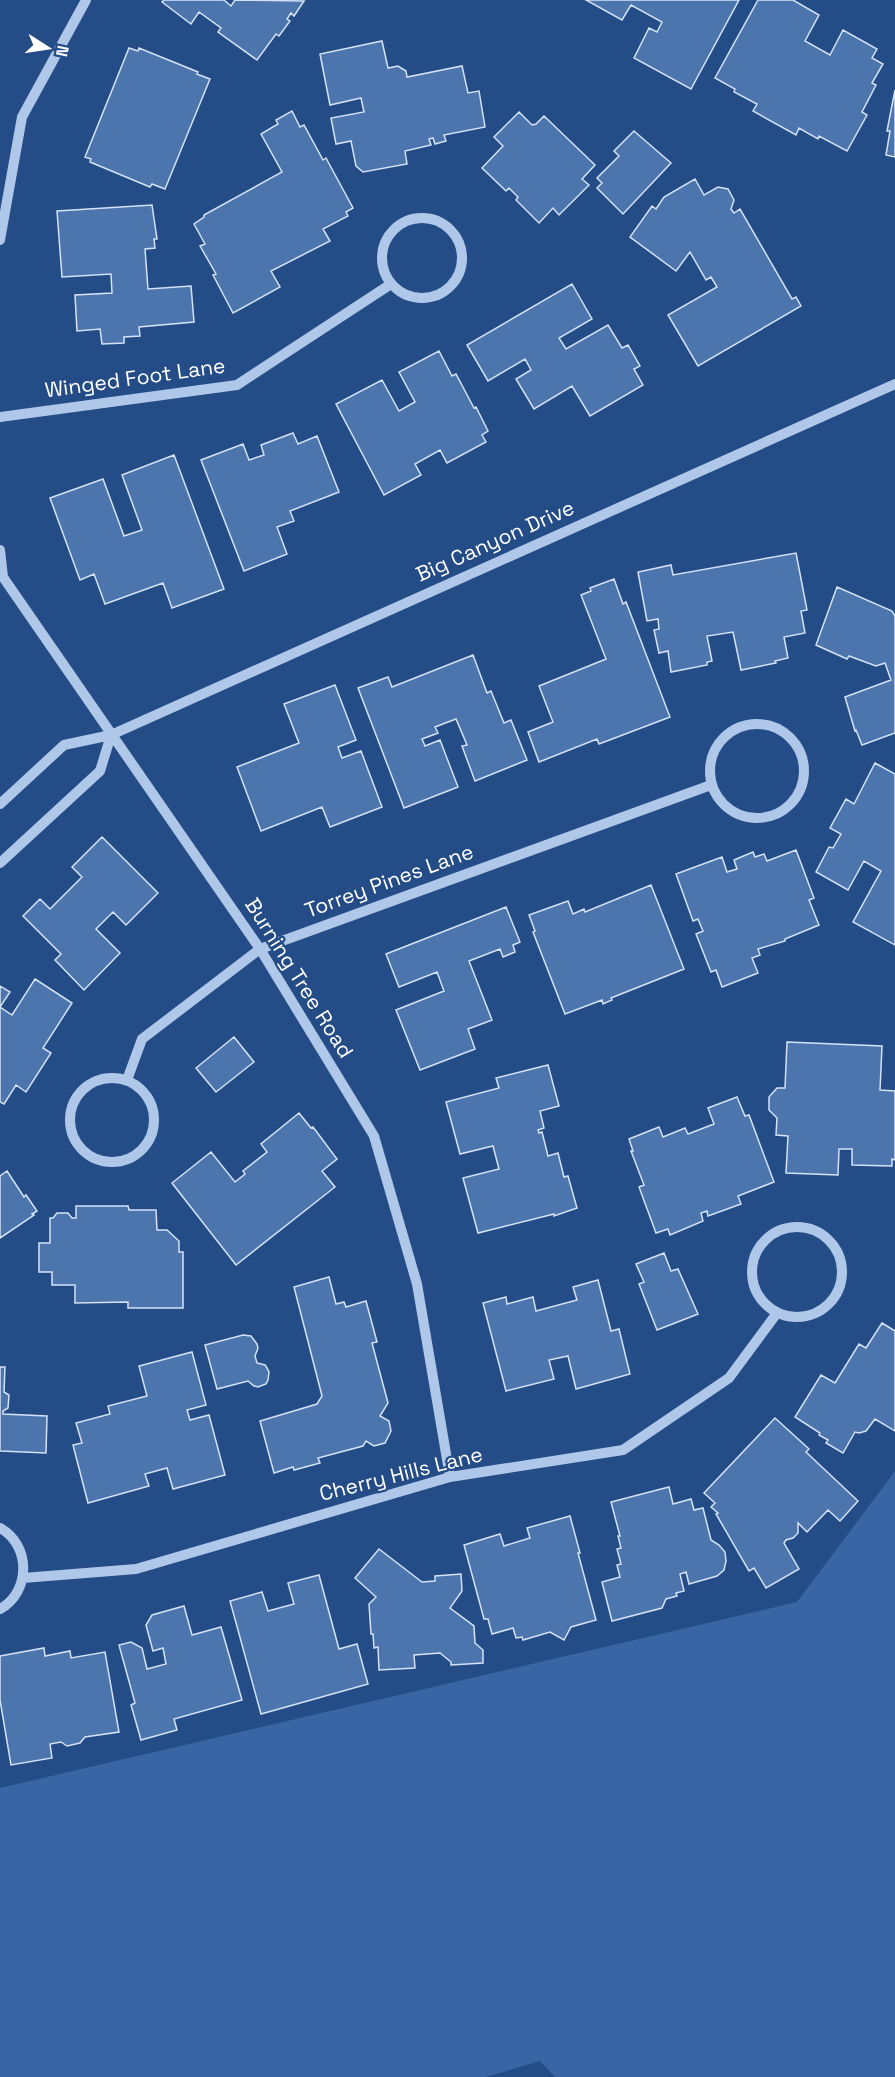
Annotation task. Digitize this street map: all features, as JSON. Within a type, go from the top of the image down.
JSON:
[{"type":"street","points":[[0,240],[22,117],[86,0]]},
{"type":"street","points":[[426,218],[441,223],[453,233],[460,247],[462,262],[457,277],[447,290],[434,297],[418,298],[403,294],[391,284],[383,270],[382,254],[386,240],[397,227],[410,220],[426,218]]},
{"type":"street","name":"Winged Foot Lane","points":[[0,417],[237,385],[391,284]]},
{"type":"street","name":"Big Canyon Drive","points":[[0,804],[64,745],[111,735],[895,384]]},
{"type":"street","name":"Burning Tree Road","points":[[0,550],[3,577],[260,949],[374,1136],[417,1284],[450,1478]]},
{"type":"street","points":[[762,724],[780,730],[794,742],[802,758],[804,777],[799,794],[786,808],[770,817],[752,819],[734,813],[720,801],[711,784],[710,766],[716,748],[728,734],[744,725],[762,724]]},
{"type":"street","points":[[0,863],[100,771],[111,735]]},
{"type":"street","name":"Torrey Pines Lane","points":[[127,1080],[142,1039],[260,949],[711,784]]},
{"type":"street","points":[[110,1077],[127,1080],[141,1088],[151,1102],[155,1119],[152,1135],[143,1149],[130,1159],[114,1163],[97,1160],[83,1152],[73,1138],[69,1122],[72,1106],[80,1091],[94,1081],[110,1077]]},
{"type":"street","points":[[800,1227],[817,1232],[831,1242],[840,1257],[842,1275],[838,1292],[827,1306],[812,1315],[795,1317],[777,1313],[764,1302],[755,1287],[752,1270],[756,1252],[767,1238],[782,1229],[800,1227]]},
{"type":"street","name":"Cherry Hills Lane","points":[[23,1578],[136,1569],[450,1478],[623,1450],[729,1378],[777,1313]]},
{"type":"street","points":[[0,1528],[16,1542],[23,1559],[23,1578],[16,1594],[0,1609]]},
{"type":"shaded area","points":[[895,1471],[895,2077],[555,2077],[540,2061],[486,2077],[0,2077],[0,1788],[797,1602]]},
{"type":"building","points":[[164,0],[224,0],[231,6],[235,0],[304,1],[294,16],[291,13],[287,19],[290,21],[279,36],[276,34],[257,60],[218,32],[221,28],[199,12],[191,24],[162,2]]},
{"type":"building","points":[[586,0],[739,0],[691,89],[634,58],[649,28],[657,32],[662,22],[631,5],[622,20]]},
{"type":"building","points":[[758,0],[793,0],[819,15],[805,41],[830,55],[843,30],[877,49],[872,58],[883,64],[872,83],[876,85],[862,112],[867,115],[847,151],[799,128],[796,135],[753,111],[757,104],[734,92],[735,89],[715,78]]},
{"type":"building","points":[[382,41],[388,68],[398,66],[406,71],[407,77],[462,66],[468,93],[479,91],[485,127],[444,135],[446,141],[435,144],[433,138],[429,139],[431,145],[405,151],[407,164],[363,172],[356,166],[351,141],[336,144],[331,118],[364,112],[361,98],[330,105],[320,54]]},
{"type":"building","points":[[129,48],[138,51],[139,48],[210,79],[165,189],[152,184],[150,187],[90,162],[91,159],[85,157]]},
{"type":"building","points":[[895,90],[895,157],[886,155],[890,131],[887,131]]},
{"type":"building","points":[[292,111],[300,127],[304,125],[323,160],[326,158],[353,208],[346,212],[348,216],[323,229],[330,241],[271,271],[280,287],[233,313],[213,275],[216,274],[200,246],[205,244],[194,224],[204,215],[282,172],[261,134],[278,124],[276,120]]},
{"type":"building","points":[[519,112],[532,125],[544,116],[595,165],[582,179],[589,185],[559,215],[553,208],[539,223],[516,200],[518,197],[509,188],[506,191],[482,168],[503,146],[494,137]]},
{"type":"building","points":[[634,131],[671,163],[623,214],[597,188],[602,183],[597,178],[619,156],[614,151]]},
{"type":"building","points":[[695,179],[704,195],[718,187],[728,189],[734,200],[731,209],[734,213],[740,209],[792,299],[796,297],[801,306],[698,366],[668,315],[717,287],[711,277],[706,280],[690,252],[676,271],[630,237],[652,206],[656,209],[664,197]]},
{"type":"building","points":[[152,205],[157,239],[154,239],[155,248],[145,249],[148,289],[191,286],[194,322],[139,327],[140,336],[124,337],[124,343],[102,344],[100,329],[77,331],[75,295],[112,293],[111,274],[62,277],[57,211]]},
{"type":"building","points":[[572,284],[592,319],[559,338],[566,349],[608,325],[622,348],[628,345],[640,366],[634,369],[643,385],[590,416],[572,386],[534,409],[516,379],[531,370],[525,359],[488,381],[467,345]]},
{"type":"building","points":[[439,351],[452,376],[456,374],[474,408],[476,407],[488,431],[482,435],[486,442],[447,463],[440,450],[415,464],[421,475],[384,495],[336,404],[382,380],[399,411],[415,402],[399,372]]},
{"type":"building","points":[[293,433],[298,444],[317,436],[339,492],[290,511],[294,521],[277,527],[287,554],[244,571],[201,460],[243,444],[249,460],[264,455],[261,445]]},
{"type":"building","points":[[174,455],[224,589],[172,608],[163,583],[105,604],[94,574],[80,580],[50,498],[103,479],[124,536],[142,530],[122,475]]},
{"type":"building","points":[[796,553],[807,610],[801,611],[805,633],[784,637],[788,658],[775,661],[776,663],[741,670],[733,632],[707,636],[712,661],[707,662],[707,665],[671,672],[668,651],[659,653],[654,630],[659,629],[658,619],[647,621],[638,572],[671,565],[673,575]]},
{"type":"building","points":[[614,579],[623,604],[626,602],[670,717],[599,744],[597,739],[539,762],[528,732],[553,722],[539,686],[606,659],[581,595],[591,591],[590,588]]},
{"type":"building","points":[[837,587],[892,611],[895,616],[895,733],[862,745],[855,731],[845,697],[891,680],[885,663],[876,666],[849,656],[847,659],[816,645]]},
{"type":"building","points":[[473,655],[487,693],[491,691],[504,723],[511,720],[527,760],[475,781],[462,746],[467,745],[456,719],[435,727],[438,733],[422,739],[425,746],[440,740],[458,787],[404,808],[358,688],[388,677],[392,687]]},
{"type":"building","points":[[335,685],[356,740],[338,747],[342,758],[361,751],[382,807],[330,827],[322,807],[261,831],[237,767],[299,743],[284,704]]},
{"type":"building","points":[[875,763],[895,774],[895,945],[853,922],[881,871],[864,861],[848,890],[816,872],[829,847],[833,848],[841,834],[830,828],[846,799],[854,804]]},
{"type":"building","points":[[102,837],[158,893],[126,925],[113,912],[96,929],[120,953],[84,990],[55,960],[61,954],[23,916],[40,899],[50,909],[82,877],[72,867]]},
{"type":"building","points":[[796,850],[814,898],[809,900],[819,925],[785,939],[785,941],[758,949],[760,955],[752,958],[758,973],[722,987],[716,970],[711,972],[696,934],[703,931],[698,919],[693,921],[676,874],[722,857],[727,872],[737,869],[734,860],[753,852],[755,857],[764,854],[767,861]]},
{"type":"building","points":[[651,885],[684,969],[611,998],[612,1000],[603,1004],[602,1000],[565,1014],[533,932],[535,931],[529,915],[568,901],[573,914],[584,909],[585,912]]},
{"type":"building","points":[[506,907],[520,942],[513,945],[515,952],[503,957],[500,949],[469,961],[492,1020],[468,1029],[475,1049],[420,1070],[396,1010],[444,991],[437,972],[399,987],[386,954]]},
{"type":"building","points":[[35,979],[72,1003],[43,1048],[51,1053],[26,1092],[16,1085],[4,1104],[0,1102],[0,1007],[12,1015]]},
{"type":"building","points":[[0,986],[10,992],[0,1007]]},
{"type":"building","points":[[234,1037],[254,1062],[216,1092],[196,1068]]},
{"type":"building","points":[[787,1042],[882,1046],[880,1090],[895,1091],[895,1160],[892,1159],[892,1166],[852,1165],[852,1149],[839,1149],[838,1175],[786,1173],[788,1136],[776,1135],[777,1118],[769,1110],[769,1097],[777,1088],[785,1088]]},
{"type":"building","points":[[548,1065],[559,1106],[540,1111],[544,1128],[538,1130],[539,1133],[542,1132],[548,1156],[558,1153],[564,1177],[568,1176],[577,1208],[554,1216],[554,1214],[478,1233],[463,1178],[499,1169],[493,1146],[460,1154],[446,1102],[499,1088],[496,1078]]},
{"type":"building","points":[[737,1097],[745,1116],[749,1115],[774,1182],[738,1196],[741,1204],[708,1216],[707,1211],[701,1213],[703,1221],[670,1235],[668,1229],[656,1233],[639,1187],[644,1185],[631,1151],[633,1151],[629,1139],[659,1127],[663,1137],[685,1128],[688,1134],[714,1124],[708,1108]]},
{"type":"building","points":[[299,1113],[311,1128],[313,1127],[337,1159],[322,1171],[335,1187],[236,1265],[172,1183],[211,1152],[235,1182],[245,1174],[243,1171],[267,1152],[261,1144]]},
{"type":"building","points":[[7,1171],[24,1197],[26,1195],[37,1211],[0,1238],[0,1176]]},
{"type":"building","points":[[76,1206],[128,1206],[129,1210],[156,1210],[157,1230],[167,1230],[179,1241],[179,1252],[183,1252],[183,1308],[128,1308],[128,1302],[75,1303],[75,1285],[52,1285],[52,1272],[39,1272],[39,1243],[50,1243],[50,1218],[57,1213],[68,1213],[72,1218],[76,1218]]},
{"type":"building","points":[[664,1253],[671,1271],[678,1269],[698,1314],[657,1330],[639,1284],[644,1282],[636,1264]]},
{"type":"building","points":[[329,1277],[336,1304],[344,1302],[346,1307],[366,1301],[377,1342],[372,1343],[388,1403],[380,1416],[389,1421],[391,1431],[385,1443],[374,1446],[366,1441],[363,1446],[318,1458],[320,1463],[294,1470],[293,1467],[274,1473],[260,1421],[317,1404],[322,1396],[294,1287]]},
{"type":"building","points":[[598,1280],[611,1331],[619,1329],[630,1374],[576,1389],[568,1356],[549,1360],[554,1379],[506,1391],[483,1303],[506,1297],[507,1304],[533,1297],[536,1311],[577,1300],[573,1287]]},
{"type":"building","points":[[882,1323],[895,1331],[895,1431],[875,1419],[866,1431],[855,1432],[843,1453],[826,1443],[828,1440],[819,1435],[820,1433],[795,1417],[821,1375],[835,1383],[859,1344],[866,1348]]},
{"type":"building","points":[[243,1335],[251,1336],[257,1344],[255,1356],[257,1363],[267,1368],[268,1380],[266,1384],[258,1387],[248,1381],[217,1389],[205,1345]]},
{"type":"building","points":[[192,1352],[206,1405],[187,1410],[190,1420],[209,1415],[225,1475],[173,1489],[167,1468],[145,1474],[149,1486],[88,1503],[73,1445],[82,1443],[76,1423],[110,1414],[108,1406],[147,1396],[139,1366]]},
{"type":"building","points":[[0,1367],[5,1367],[4,1392],[9,1395],[8,1408],[3,1411],[3,1414],[47,1416],[46,1453],[0,1451]]},
{"type":"building","points":[[775,1418],[809,1449],[806,1452],[858,1501],[840,1521],[828,1510],[807,1532],[798,1523],[798,1533],[784,1543],[799,1569],[766,1588],[754,1568],[749,1571],[716,1514],[718,1513],[711,1507],[715,1503],[704,1493]]},
{"type":"building","points":[[669,1487],[673,1504],[691,1499],[694,1510],[703,1508],[711,1540],[725,1552],[724,1570],[717,1576],[689,1584],[686,1572],[680,1574],[684,1591],[666,1599],[662,1608],[612,1621],[602,1582],[620,1577],[617,1565],[621,1564],[617,1549],[621,1548],[618,1536],[620,1536],[611,1502]]},
{"type":"building","points":[[570,1516],[596,1620],[571,1627],[564,1640],[550,1632],[523,1640],[522,1637],[516,1638],[513,1628],[492,1634],[488,1619],[484,1619],[464,1545],[500,1534],[504,1546],[530,1538],[527,1528]]},
{"type":"building","points":[[379,1549],[422,1582],[435,1581],[435,1576],[461,1574],[462,1591],[450,1608],[474,1626],[475,1643],[483,1650],[483,1663],[451,1665],[451,1662],[440,1653],[414,1655],[415,1668],[379,1670],[378,1647],[374,1648],[373,1634],[371,1634],[369,1604],[376,1597],[355,1578]]},
{"type":"building","points":[[319,1575],[339,1649],[357,1644],[368,1684],[261,1714],[230,1601],[262,1592],[268,1611],[294,1604],[288,1583]]},
{"type":"building","points":[[184,1606],[192,1635],[221,1627],[242,1700],[174,1719],[177,1730],[141,1740],[131,1705],[135,1703],[119,1645],[131,1642],[142,1648],[147,1669],[166,1664],[163,1648],[153,1651],[146,1625],[152,1615]]},
{"type":"building","points":[[44,1648],[45,1656],[70,1651],[71,1658],[105,1652],[119,1732],[85,1737],[80,1743],[67,1746],[61,1742],[50,1744],[52,1758],[11,1765],[0,1700],[0,1656]]}]
